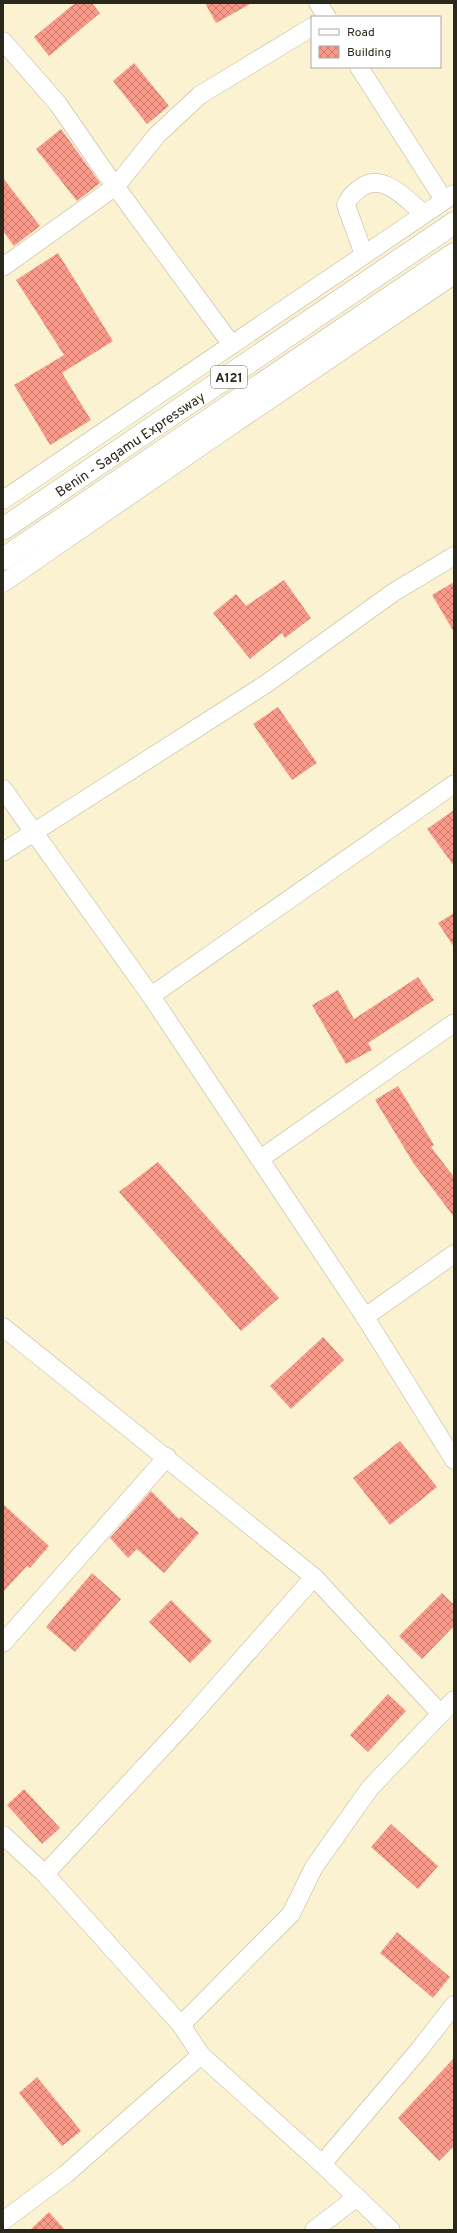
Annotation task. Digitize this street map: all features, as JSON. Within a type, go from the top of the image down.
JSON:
[{"type":"highway","name":"Benin - Sagamu Expressway","points":[[3,530],[454,223]]},
{"type":"highway","name":"A121","points":[[3,559],[454,254]]},
{"type":"street","points":[[318,3],[326,16]]},
{"type":"street","points":[[3,267],[116,186],[157,135],[200,95],[311,28]]},
{"type":"street","points":[[3,41],[58,104],[232,345]]},
{"type":"street","points":[[3,500],[449,197],[360,68]]},
{"type":"street","points":[[364,255],[346,205],[349,197],[364,184],[379,182],[393,188],[424,214]]},
{"type":"street","points":[[3,583],[219,434],[454,275]]},
{"type":"street","points":[[3,852],[266,684],[394,592],[454,556]]},
{"type":"street","points":[[151,996],[454,784]]},
{"type":"street","points":[[3,789],[151,996],[365,1317],[454,1460]]},
{"type":"street","points":[[260,1159],[454,1023]]},
{"type":"street","points":[[365,1317],[454,1254]]},
{"type":"street","points":[[6,1335],[167,1458],[314,1577],[440,1713]]},
{"type":"street","points":[[3,1643],[167,1458]]},
{"type":"street","points":[[45,1874],[187,1721],[314,1577]]},
{"type":"street","points":[[181,2025],[291,1914],[314,1866],[370,1788],[454,1700]]},
{"type":"street","points":[[3,1835],[45,1874],[181,2025],[201,2055],[322,2164],[391,2230]]},
{"type":"street","points":[[322,2164],[420,2050],[454,2005]]},
{"type":"street","points":[[3,2221],[66,2174],[201,2055]]},
{"type":"street","points":[[314,2230],[357,2197]]},
{"type":"building","points":[[75,3],[92,3],[100,13],[49,56],[34,37]]},
{"type":"building","points":[[205,3],[252,3],[216,23]]},
{"type":"building","points":[[134,63],[169,106],[147,124],[113,81]]},
{"type":"building","points":[[61,129],[100,183],[77,201],[36,149]]},
{"type":"building","points":[[3,178],[40,226],[14,246],[3,231]]},
{"type":"building","points":[[58,253],[113,341],[62,373],[91,420],[50,445],[14,385],[64,355],[16,280]]},
{"type":"building","points":[[284,580],[311,618],[285,638],[282,633],[250,659],[213,613],[236,594],[246,606]]},
{"type":"building","points":[[454,582],[454,632],[432,595]]},
{"type":"building","points":[[278,707],[317,763],[292,780],[253,724]]},
{"type":"building","points":[[454,810],[454,866],[427,829]]},
{"type":"building","points":[[454,913],[454,947],[438,923]]},
{"type":"building","points":[[418,977],[434,1000],[368,1043],[372,1050],[346,1064],[312,1005],[338,990],[354,1019]]},
{"type":"building","points":[[398,1086],[434,1145],[431,1147],[454,1177],[454,1217],[414,1164],[375,1100]]},
{"type":"building","points":[[158,1162],[279,1298],[241,1331],[119,1192]]},
{"type":"building","points":[[323,1337],[344,1360],[291,1409],[270,1386]]},
{"type":"building","points":[[400,1441],[437,1487],[390,1525],[353,1478]]},
{"type":"building","points":[[151,1491],[179,1519],[181,1517],[199,1533],[164,1573],[137,1549],[128,1558],[110,1538]]},
{"type":"building","points":[[3,1504],[49,1546],[30,1568],[27,1566],[3,1592]]},
{"type":"building","points":[[92,1573],[121,1599],[75,1652],[46,1627]]},
{"type":"building","points":[[442,1593],[454,1605],[454,1626],[422,1659],[399,1636]]},
{"type":"building","points":[[171,1600],[212,1641],[190,1663],[149,1622]]},
{"type":"building","points":[[388,1694],[406,1711],[368,1752],[350,1735]]},
{"type":"building","points":[[24,1789],[60,1828],[42,1844],[7,1805]]},
{"type":"building","points":[[391,1824],[438,1866],[418,1889],[371,1847]]},
{"type":"building","points":[[397,1932],[450,1977],[433,1998],[380,1953]]},
{"type":"building","points":[[454,2058],[454,2146],[439,2161],[398,2118]]},
{"type":"building","points":[[37,2077],[81,2131],[62,2146],[19,2093]]},
{"type":"building","points":[[49,2212],[65,2230],[30,2230]]}]
